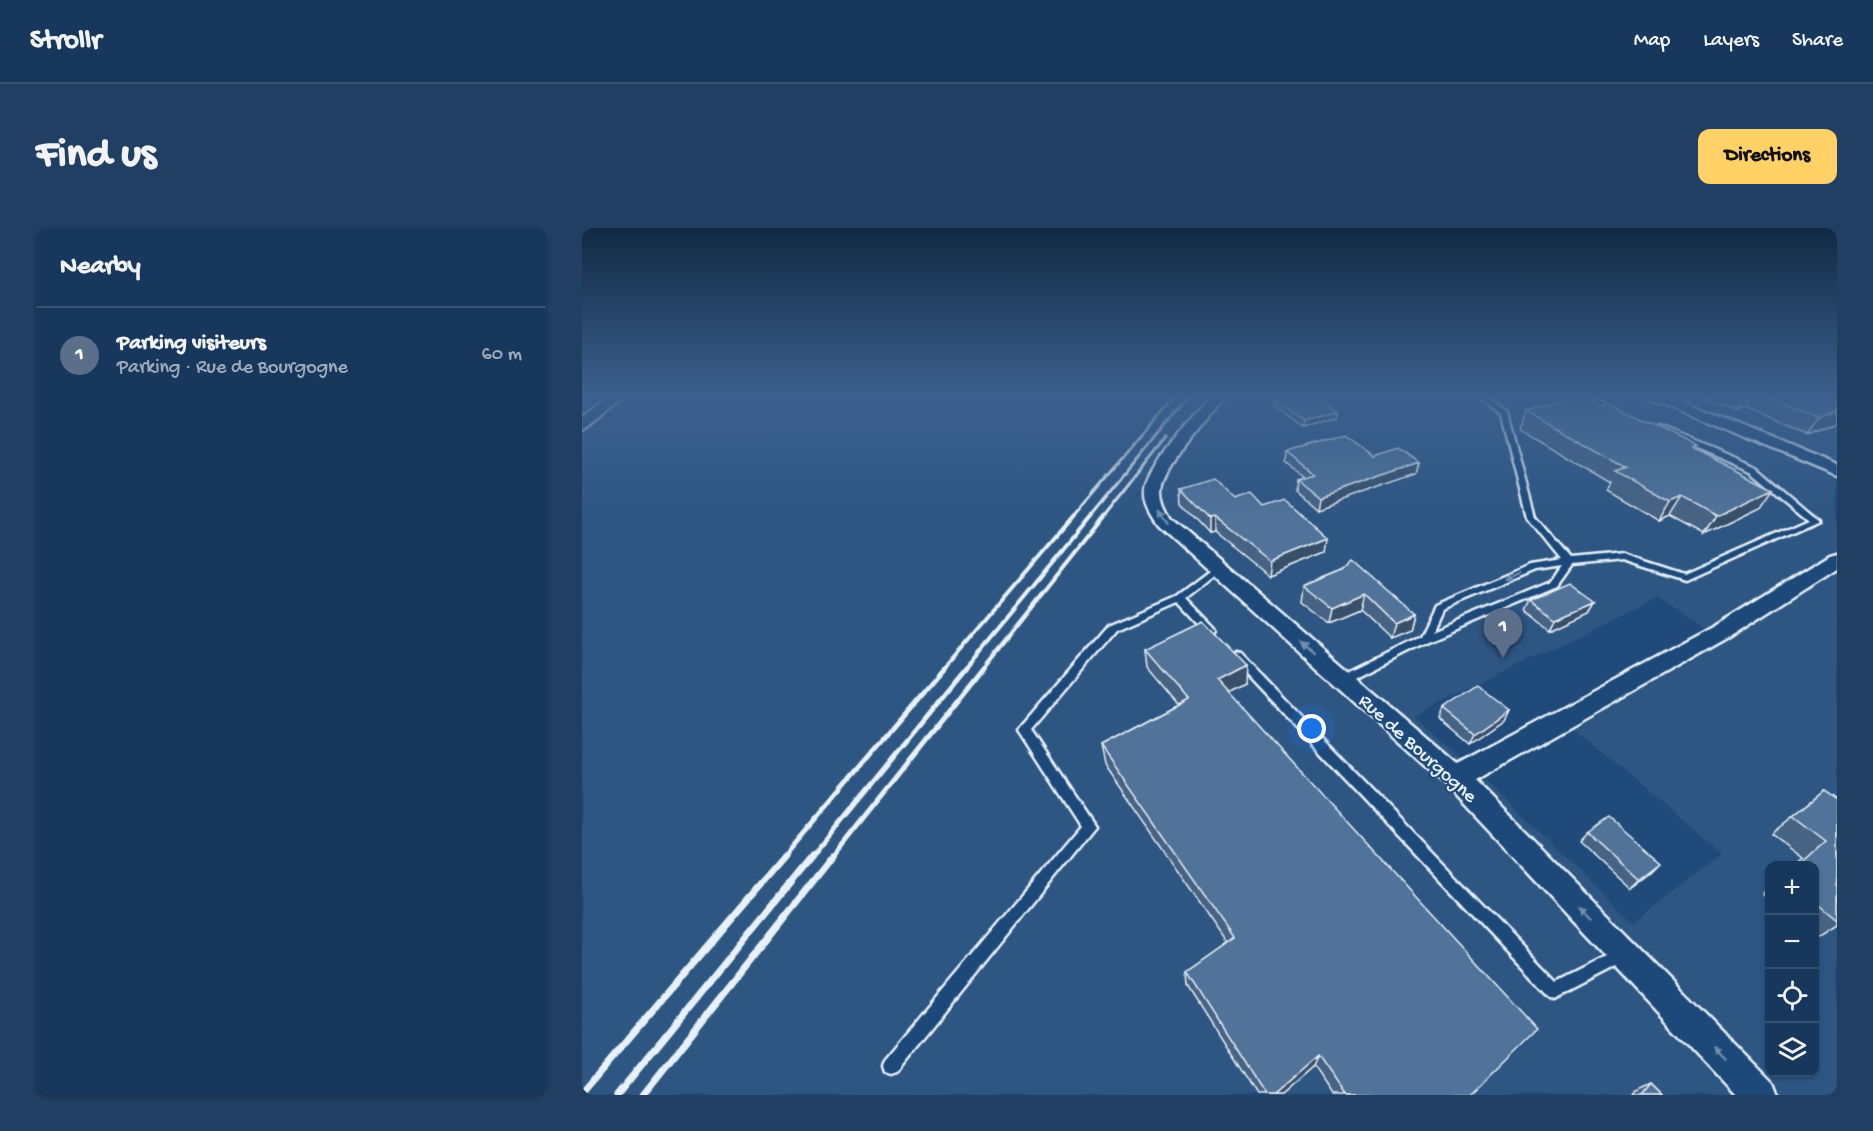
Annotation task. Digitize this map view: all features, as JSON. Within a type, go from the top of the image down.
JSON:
[{"type":"street","name":"Rue de Bourgogne","points":[[1187,436],[1154,485],[1154,502],[1165,521],[1456,778],[1760,1095]]},
{"type":"street","points":[[1754,436],[1837,471]]},
{"type":"street","points":[[1456,778],[1723,631],[1837,559]]},
{"type":"lane","points":[[1511,436],[1532,517],[1569,562]]},
{"type":"lane","points":[[1424,638],[1438,607],[1533,567],[1622,557],[1685,577],[1815,520],[1754,469],[1678,436]]},
{"type":"lane","points":[[1343,679],[1424,638],[1554,584],[1569,562]]},
{"type":"lane","points":[[891,1066],[1089,826],[1025,730],[1113,627],[1180,598],[1218,568]]},
{"type":"lane","points":[[1180,598],[1555,991],[1625,955]]},
{"type":"shaded area","points":[[582,436],[1181,436],[1134,500],[1180,459],[1197,436],[1837,436],[1837,1095],[582,1095]],"holes":[[[1657,598],[1708,631],[1556,715],[1722,854],[1634,922],[1456,752],[1414,716]]]},
{"type":"building","points":[[1348,436],[1375,456],[1398,448],[1419,463],[1318,497],[1296,479],[1313,474],[1287,452]]},
{"type":"building","points":[[1571,436],[1676,436],[1696,446],[1691,448],[1773,489],[1716,516],[1682,497],[1670,502],[1615,471],[1626,467]]},
{"type":"building","points":[[1213,479],[1235,500],[1252,494],[1264,507],[1285,500],[1328,538],[1270,561],[1215,518],[1210,519],[1181,489]]},
{"type":"building","points":[[1353,560],[1414,614],[1394,623],[1364,594],[1332,608],[1304,586],[1343,570]]},
{"type":"building","points":[[1570,583],[1595,601],[1555,618],[1531,600]]},
{"type":"building","points":[[1203,621],[1246,665],[1217,680],[1537,1029],[1470,1095],[1345,1095],[1318,1056],[1273,1095],[1265,1095],[1187,972],[1235,938],[1101,746],[1189,700],[1145,649]]},
{"type":"building","points":[[1478,686],[1509,710],[1475,734],[1444,709]]},
{"type":"building","points":[[1824,791],[1837,800],[1837,920],[1819,905],[1819,861],[1804,861],[1826,841],[1793,816]]},
{"type":"building","points":[[1609,817],[1661,862],[1639,879],[1587,832]]},
{"type":"building","points":[[1651,1084],[1662,1095],[1642,1095]]},
{"type":"railway","points":[[1073,517],[1142,436]]},
{"type":"railway","points":[[1090,517],[1156,436]]},
{"type":"railway","points":[[1103,517],[1166,438]]},
{"type":"railway","points":[[944,668],[1074,516]]},
{"type":"railway","points":[[966,668],[1091,516]]},
{"type":"railway","points":[[983,668],[1104,516]]},
{"type":"railway","points":[[782,858],[945,667]]},
{"type":"railway","points":[[811,858],[967,667]]},
{"type":"railway","points":[[832,858],[984,667]]},
{"type":"railway","points":[[582,1093],[784,856]]},
{"type":"railway","points":[[617,1095],[812,856]]},
{"type":"railway","points":[[643,1095],[833,856]]},
{"type":"place","name":"Parking visiteurs","points":[[1503,658]]}]
